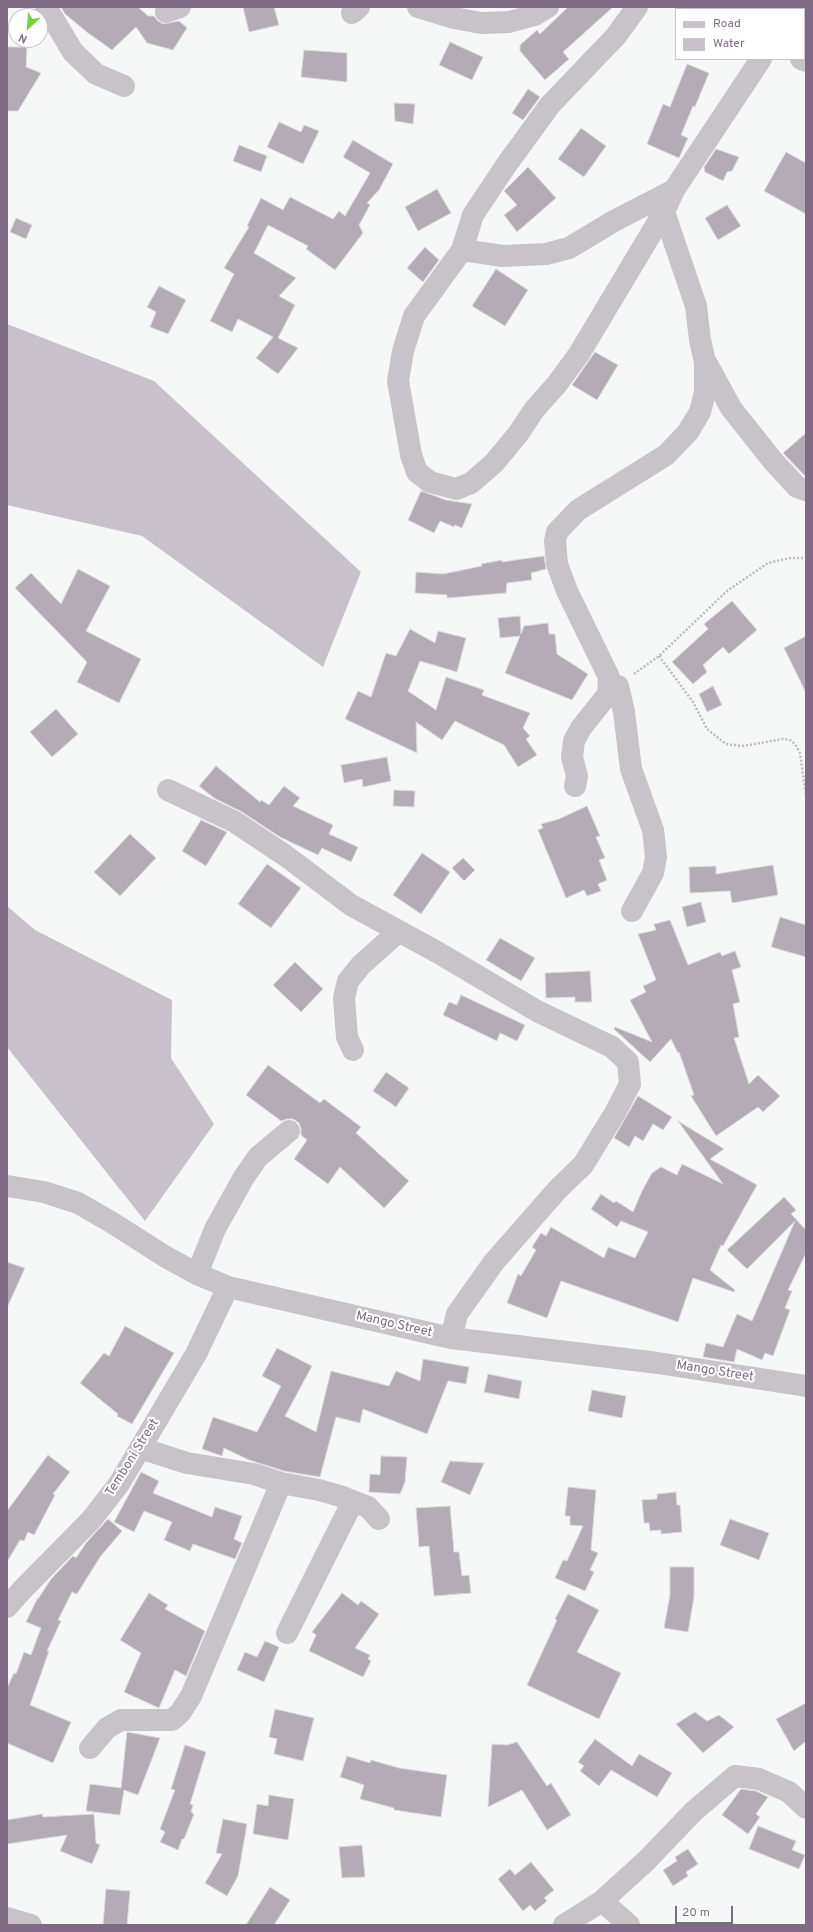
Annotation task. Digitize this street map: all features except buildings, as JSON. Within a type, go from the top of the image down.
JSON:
[{"type":"street","points":[[46,7],[73,52],[96,74],[124,86]]},
{"type":"street","points":[[418,7],[454,18],[479,15],[509,22],[535,15],[548,7]]},
{"type":"street","points":[[637,7],[616,36],[550,105],[507,164],[473,215],[462,250],[414,316],[403,351],[398,381],[411,455],[417,472],[430,482],[456,489],[471,483],[494,463],[518,434],[534,410],[557,384],[579,354],[664,212],[674,190],[760,60]]},
{"type":"street","points":[[462,250],[503,256],[546,254],[569,248],[614,220],[674,190]]},
{"type":"street","points":[[575,786],[576,776],[572,757],[574,742],[581,728],[608,694],[609,677],[567,591],[560,571],[555,541],[556,532],[578,510],[666,455],[688,432],[700,412],[705,392],[705,362],[700,340],[696,306],[664,212]]},
{"type":"street","points":[[705,362],[731,408],[792,482],[797,487],[806,490]]},
{"type":"street","points":[[618,686],[624,712],[631,769],[653,830],[656,857],[652,873],[632,911]]},
{"type":"street","points":[[168,790],[235,822],[286,856],[351,905],[437,952],[536,1011],[612,1047],[628,1062],[630,1084],[615,1113],[583,1165],[558,1189],[494,1262],[457,1314],[451,1338]]},
{"type":"street","points":[[353,1050],[347,1037],[344,998],[348,981],[361,965],[398,932]]},
{"type":"street","points":[[197,1274],[215,1229],[244,1177],[258,1157],[289,1131]]},
{"type":"street","name":"Mango Street","points":[[7,1186],[44,1192],[78,1203],[197,1274],[228,1287],[451,1338],[658,1363],[806,1386]]},
{"type":"street","name":"Temboni Street","points":[[7,1607],[91,1520],[119,1484],[196,1354],[228,1287]]},
{"type":"street","points":[[140,1448],[187,1463],[254,1474],[281,1483],[319,1490],[368,1506],[379,1519]]},
{"type":"street","points":[[90,1748],[107,1728],[121,1720],[172,1720],[180,1713],[191,1696],[281,1483]]},
{"type":"street","points":[[287,1633],[353,1501]]},
{"type":"street","points":[[564,1925],[602,1901],[646,1861],[694,1810],[735,1776],[759,1779],[788,1792],[806,1808]]},
{"type":"street","points":[[602,1901],[628,1925]]},
{"type":"street","points":[[7,1918],[31,1925]]},
{"type":"path","points":[[618,686],[659,656],[727,591],[768,563],[790,558],[806,558]]},
{"type":"path","points":[[659,656],[693,702],[708,729],[726,744],[743,746],[783,739],[790,740],[795,744],[800,753],[806,796]]},
{"type":"water","points":[[7,324],[154,381],[361,572],[323,667],[142,536],[7,505]]},
{"type":"water","points":[[7,906],[35,930],[172,1000],[171,1058],[214,1124],[145,1221],[7,1047]]}]
